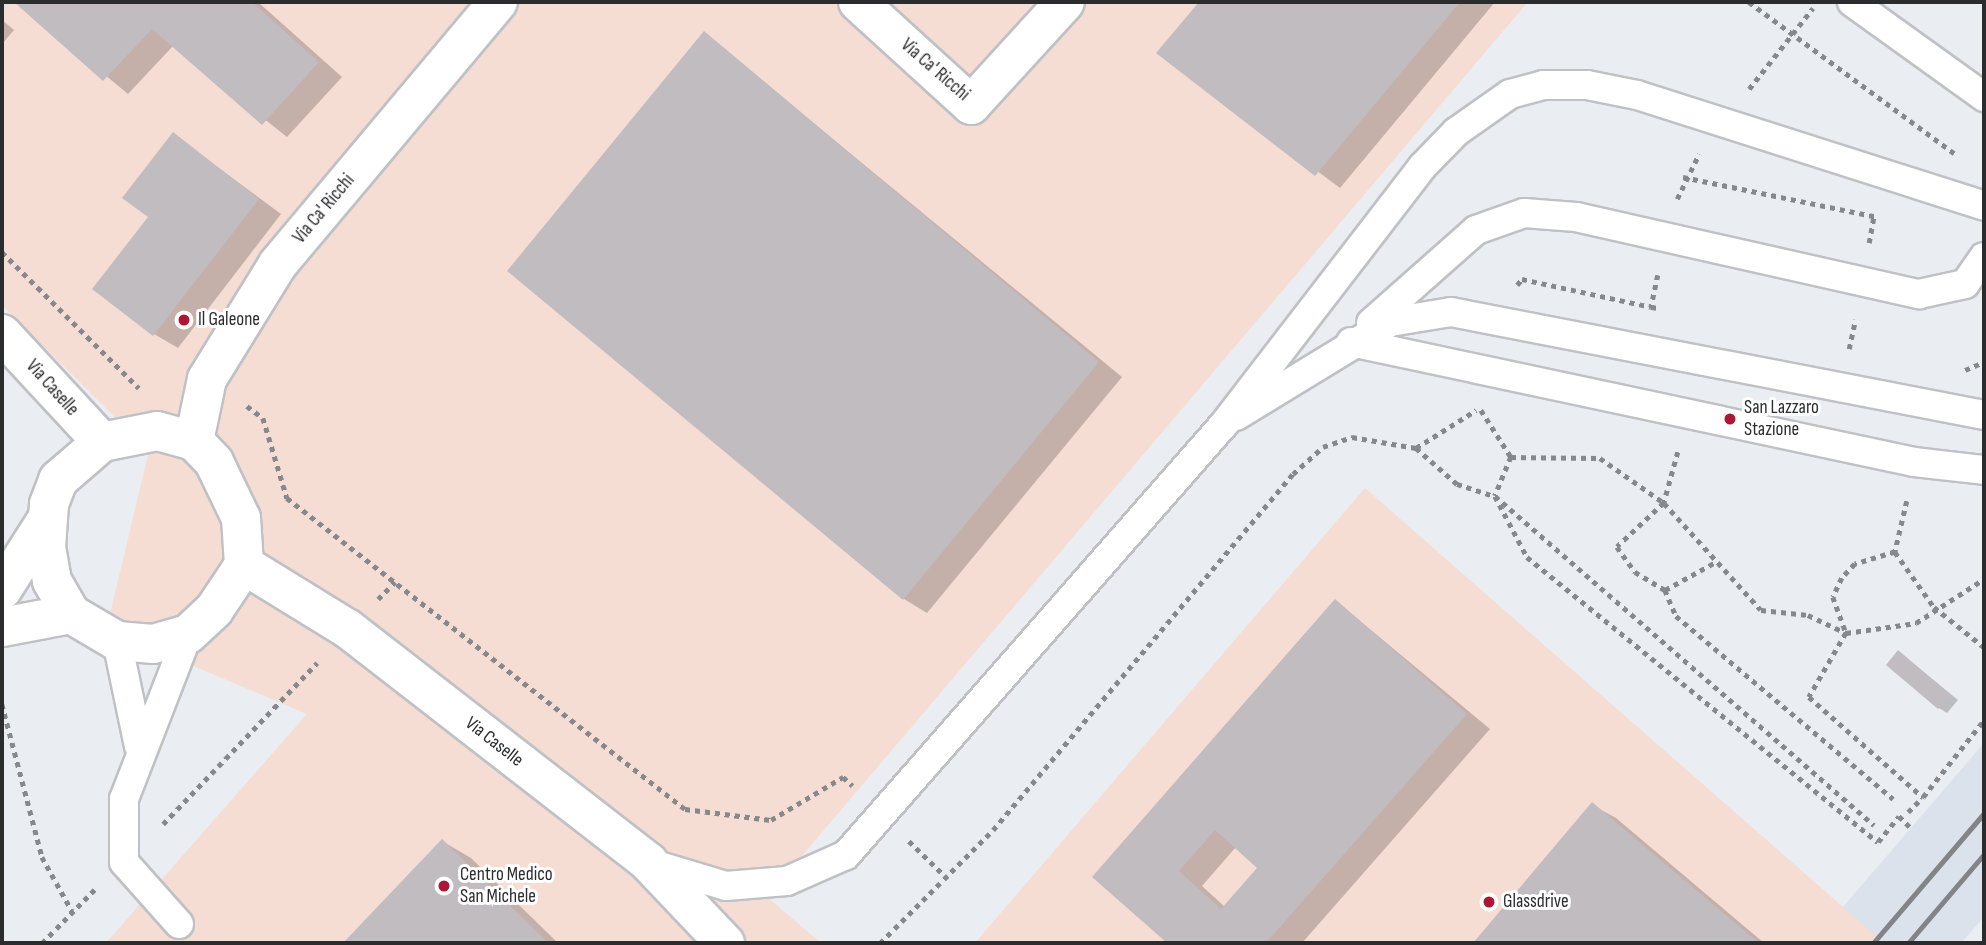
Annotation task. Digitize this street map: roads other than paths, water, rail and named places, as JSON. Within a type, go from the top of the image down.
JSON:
[{"type":"street","name":"Via Ca' Ricchi","points":[[194,441],[207,379],[278,264],[498,2]]},
{"type":"street","name":"Via Ca' Ricchi","points":[[858,2],[971,105],[1065,2]]},
{"type":"street","name":"Via Caselle","points":[[2,334],[102,442]]},
{"type":"street","points":[[2,590],[47,519],[58,480],[102,442],[157,431],[194,441],[230,487],[244,565],[214,610],[188,634],[153,644],[117,641],[71,614],[52,581],[47,519]]},
{"type":"street","name":"Via Caselle","points":[[244,565],[348,629],[648,862],[725,943]]},
{"type":"street","points":[[2,626],[71,614]]},
{"type":"lane","points":[[1852,2],[1984,97]]},
{"type":"lane","points":[[648,862],[726,886],[787,881],[846,855],[1225,423],[1422,167],[1485,110],[1544,85],[1587,85],[1637,95],[1984,206]]},
{"type":"lane","points":[[1351,342],[1476,230],[1524,213],[1576,217],[1919,294],[1965,284],[1984,257]]},
{"type":"lane","points":[[1225,423],[1351,342],[1412,314],[1462,313],[1984,415]]},
{"type":"lane","points":[[1351,342],[1914,462],[1984,470]]},
{"type":"lane","points":[[179,924],[124,862],[124,799],[139,749],[188,634]]},
{"type":"lane","points":[[117,641],[139,749]]},
{"type":"railway","points":[[1873,943],[1984,813]]},
{"type":"railway","points":[[1908,943],[1984,854]]},
{"type":"place","name":"Il Galeone","points":[[184,320]]},
{"type":"place","name":"San Lazzaro Stazione","points":[[1730,419]]},
{"type":"place","name":"Centro Medico San Michele","points":[[444,886]]},
{"type":"place","name":"Glassdrive","points":[[1489,902]]}]
